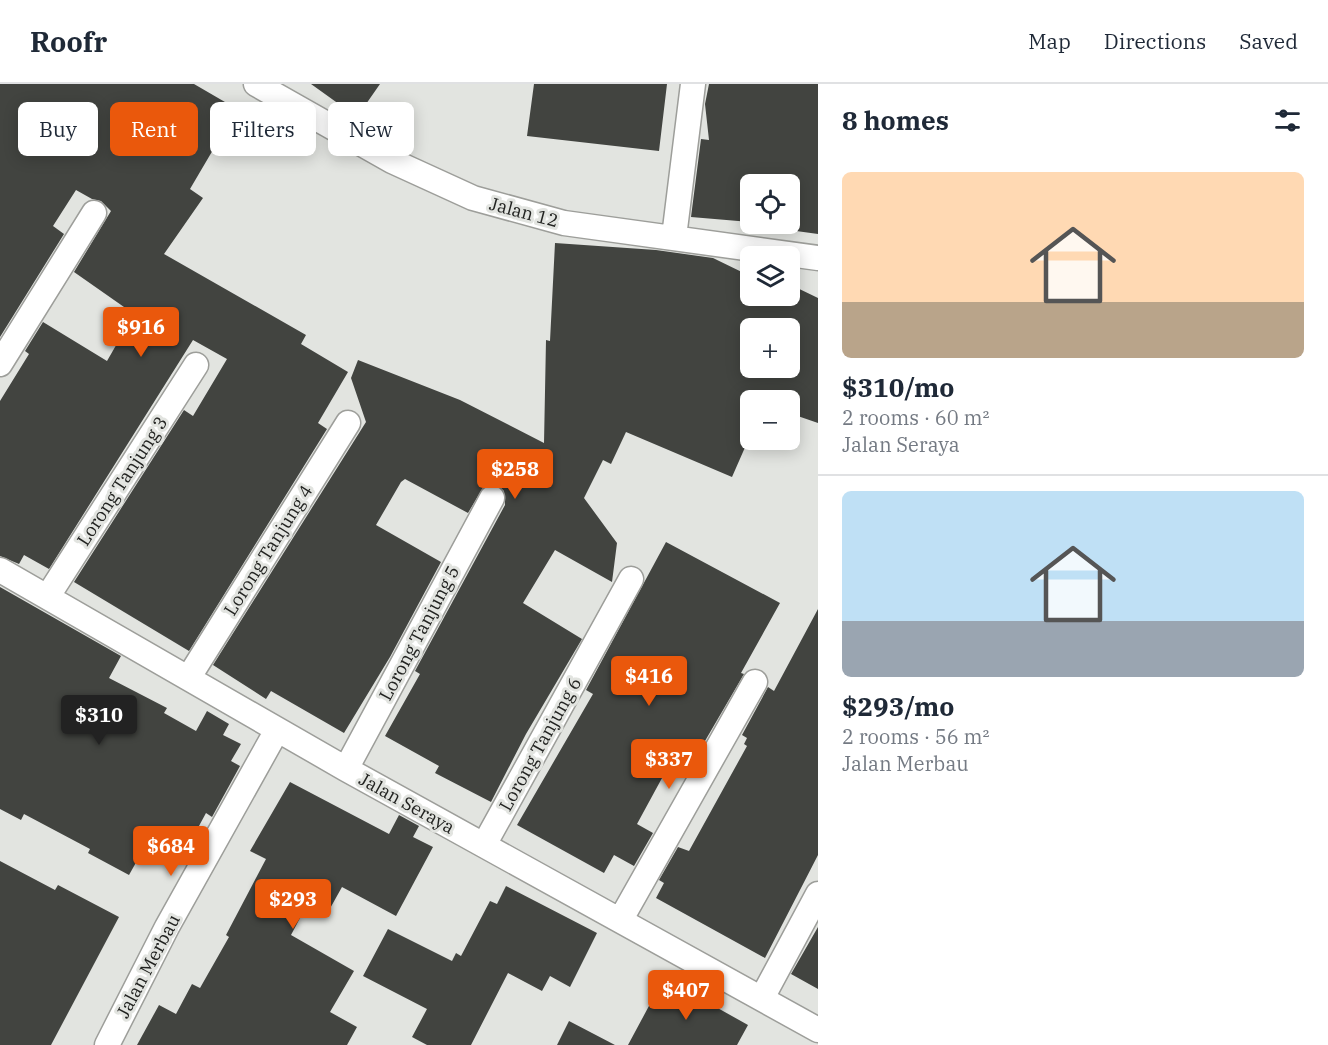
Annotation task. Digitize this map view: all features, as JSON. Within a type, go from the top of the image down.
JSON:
[{"type":"street","name":"Jalan 12","points":[[256,84],[392,161],[473,198],[564,223],[818,258]]},
{"type":"street","points":[[674,237],[693,84]]},
{"type":"street","points":[[0,364],[94,213]]},
{"type":"street","name":"Lorong Tanjung 3","points":[[48,596],[196,365]]},
{"type":"street","name":"Lorong Tanjung 4","points":[[189,677],[348,423]]},
{"type":"street","name":"Lorong Tanjung 5","points":[[346,769],[492,498]]},
{"type":"street","name":"Jalan Seraya","points":[[0,570],[346,769],[621,919],[818,1030]]},
{"type":"street","name":"Lorong Tanjung 6","points":[[484,845],[631,579]]},
{"type":"street","points":[[621,919],[755,682]]},
{"type":"street","name":"Jalan Merbau","points":[[107,1045],[167,927],[277,730]]},
{"type":"street","points":[[762,998],[818,894]]},
{"type":"building","points":[[0,84],[194,84],[225,102],[210,102],[210,155],[190,189],[203,198],[164,254],[306,335],[301,344],[348,372],[318,423],[327,429],[189,651],[74,582],[184,410],[193,416],[227,359],[193,340],[49,569],[24,555],[19,564],[0,556],[0,401],[29,354],[25,351],[43,322],[107,361],[134,314],[74,272],[111,211],[101,201],[76,190],[53,226],[64,234],[0,337]]},
{"type":"building","points":[[311,84],[380,84],[367,102],[336,102]]},
{"type":"building","points":[[534,84],[667,84],[659,151],[527,136]]},
{"type":"building","points":[[709,84],[818,84],[818,234],[800,232],[800,174],[740,174],[740,221],[691,217],[701,139],[709,140],[705,104]]},
{"type":"building","points":[[555,243],[656,250],[713,258],[740,271],[740,306],[800,306],[800,289],[818,298],[818,423],[800,417],[800,390],[740,390],[740,450],[744,450],[732,477],[626,432],[611,464],[603,460],[584,498],[617,543],[612,582],[555,550],[523,603],[582,639],[526,734],[491,802],[435,773],[439,766],[385,736],[420,674],[415,671],[505,505],[504,491],[498,485],[484,486],[468,513],[405,479],[401,482],[376,525],[441,562],[390,657],[344,733],[271,691],[266,699],[213,665],[366,422],[351,378],[358,360],[460,400],[544,443],[546,340],[550,341]]},
{"type":"building","points":[[666,542],[780,603],[741,673],[744,674],[684,777],[668,767],[637,824],[653,833],[634,866],[614,855],[604,873],[517,825],[593,694],[586,690]]},
{"type":"building","points":[[0,587],[121,656],[109,678],[167,708],[164,713],[196,731],[207,711],[229,724],[223,735],[241,744],[231,761],[240,766],[212,817],[206,813],[180,861],[147,843],[129,875],[88,853],[90,849],[24,814],[21,820],[0,809]]},
{"type":"building","points":[[818,609],[818,855],[765,958],[656,898],[664,883],[659,880],[678,847],[689,851],[747,746],[744,744],[747,738],[742,735],[768,687],[774,691]]},
{"type":"building","points":[[290,782],[389,834],[399,815],[419,826],[413,837],[433,847],[396,916],[342,887],[328,912],[309,901],[291,935],[354,971],[330,1012],[357,1027],[347,1045],[137,1045],[159,1005],[176,1014],[192,984],[200,988],[229,937],[226,935],[266,859],[250,851]]},
{"type":"building","points":[[0,861],[55,890],[58,885],[119,917],[51,1045],[0,1045]]},
{"type":"building","points":[[506,886],[597,933],[570,987],[550,976],[542,991],[508,973],[471,1045],[427,1045],[412,1037],[427,1009],[363,976],[388,929],[452,961],[456,953],[461,956],[490,901],[497,904]]},
{"type":"building","points":[[818,927],[818,989],[791,974]]},
{"type":"building","points":[[664,978],[748,1025],[737,1045],[628,1045]]},
{"type":"building","points":[[569,1021],[615,1045],[557,1045]]}]
